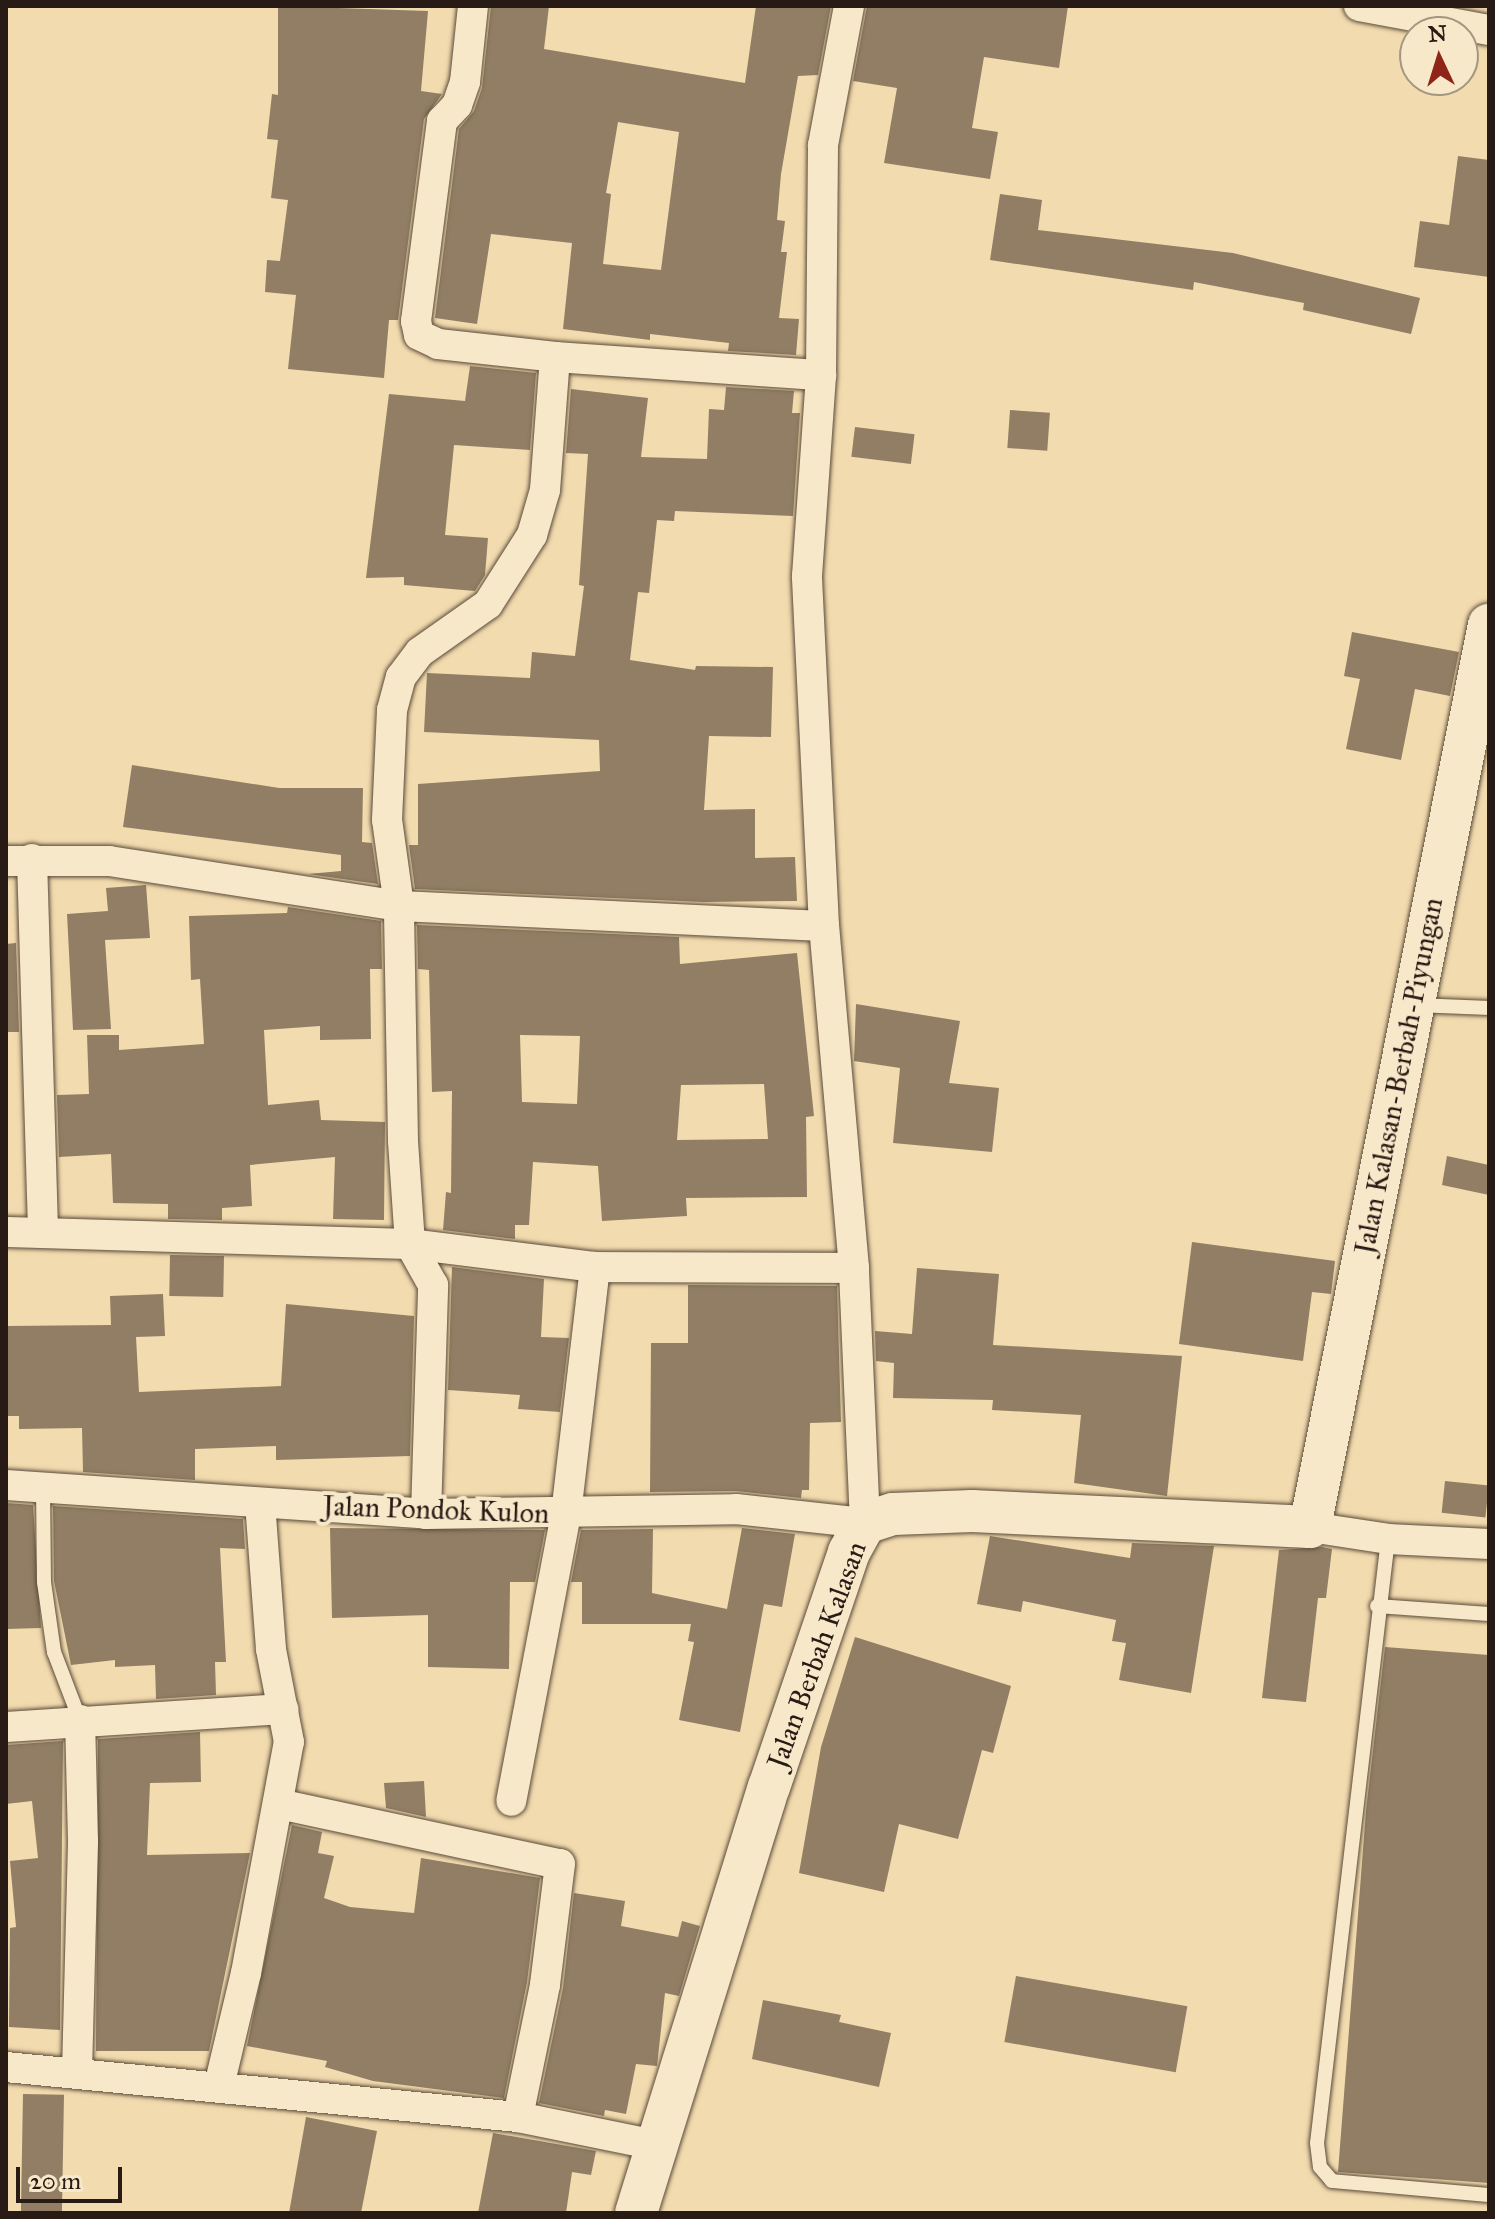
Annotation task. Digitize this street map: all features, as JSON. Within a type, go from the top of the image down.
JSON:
[{"type":"street","points":[[473,6],[465,82],[457,105],[442,121],[416,329],[431,342],[555,357],[821,375]]},
{"type":"street","points":[[849,6],[823,145],[821,375],[807,576],[824,926],[854,1268],[865,1523]]},
{"type":"street","points":[[1359,6],[1489,30]]},
{"type":"street","points":[[426,1514],[433,1285],[410,1244],[399,906],[386,776],[401,677],[420,652],[488,604],[532,535],[545,490],[555,357]]},
{"type":"street","name":"Jalan Kalasan-Berbah-Piyungan","points":[[1310,1527],[1489,625]]},
{"type":"street","points":[[43,1232],[19,860],[109,861],[399,906],[824,926]]},
{"type":"street","points":[[6,1232],[410,1244],[595,1267],[854,1268]]},
{"type":"street","points":[[511,1801],[566,1514],[595,1267]]},
{"type":"street","name":"Jalan Pondok Kulon","points":[[6,1485],[426,1514],[736,1509],[865,1523]]},
{"type":"street","points":[[219,2086],[279,1804],[289,1742],[271,1649],[260,1503]]},
{"type":"street","name":"Jalan Berbah Kalasan","points":[[636,2213],[769,1787],[849,1552],[865,1523],[893,1514],[972,1511],[1310,1527]]},
{"type":"street","points":[[1310,1527],[1388,1539],[1489,1544]]},
{"type":"street","points":[[6,1727],[283,1709]]},
{"type":"street","points":[[77,2072],[83,1841],[80,1720]]},
{"type":"street","points":[[279,1804],[560,1864],[547,1971],[518,2117]]},
{"type":"street","points":[[6,2067],[518,2117],[656,2145]]},
{"type":"lane","points":[[1412,1004],[1489,1008]]},
{"type":"lane","points":[[43,1487],[44,1582],[54,1652],[80,1720]]},
{"type":"lane","points":[[1388,1539],[1377,1606],[1317,2143],[1320,2167],[1332,2181],[1489,2195]]},
{"type":"lane","points":[[1377,1606],[1489,1614]]},
{"type":"building","points":[[278,6],[428,11],[421,91],[442,94],[424,119],[398,320],[389,320],[384,378],[288,369],[296,295],[265,292],[267,260],[280,261],[288,200],[271,198],[278,140],[267,139],[272,94],[278,95]]},
{"type":"building","points":[[491,6],[549,6],[544,49],[745,83],[756,6],[831,6],[818,75],[798,76],[781,174],[777,220],[785,221],[781,252],[787,252],[779,318],[799,319],[796,355],[728,351],[729,343],[650,334],[650,340],[563,329],[572,243],[491,234],[477,324],[435,318],[459,129],[474,111],[482,88]],"holes":[[[618,122],[679,132],[661,270],[603,264],[611,194],[606,193]]]},
{"type":"building","points":[[867,6],[1068,6],[1059,68],[984,57],[972,128],[998,132],[990,179],[884,163],[897,88],[853,81]]},
{"type":"building","points":[[1458,156],[1489,160],[1489,277],[1414,267],[1420,221],[1449,225]]},
{"type":"building","points":[[1000,194],[1042,200],[1038,230],[1233,253],[1420,298],[1411,334],[1303,310],[1304,303],[1194,282],[1193,290],[990,260]]},
{"type":"building","points":[[470,366],[536,373],[530,450],[454,445],[445,535],[488,538],[485,575],[475,591],[404,585],[404,577],[366,578],[389,394],[465,401]]},
{"type":"building","points":[[726,387],[794,391],[792,413],[800,413],[793,516],[675,511],[674,521],[657,520],[649,593],[638,592],[630,660],[695,670],[696,666],[773,667],[771,737],[709,736],[704,810],[755,809],[755,858],[795,857],[797,901],[703,902],[415,889],[409,845],[418,845],[418,784],[600,771],[599,740],[424,732],[427,673],[530,678],[532,652],[575,656],[584,586],[579,585],[588,454],[566,453],[571,389],[648,398],[641,457],[707,459],[709,409],[724,410]]},
{"type":"building","points":[[1010,410],[1050,413],[1047,451],[1007,448]]},
{"type":"building","points":[[855,427],[915,434],[911,464],[851,457]]},
{"type":"building","points":[[1352,632],[1459,652],[1450,696],[1415,689],[1401,760],[1346,749],[1360,679],[1344,676]]},
{"type":"building","points":[[132,765],[279,788],[363,788],[362,842],[372,843],[378,884],[308,874],[341,871],[341,855],[123,827]]},
{"type":"building","points":[[146,885],[150,938],[105,940],[111,1029],[73,1030],[67,914],[108,911],[106,888]]},
{"type":"building","points":[[288,907],[381,921],[382,969],[370,969],[371,1039],[320,1040],[320,1026],[264,1030],[268,1105],[319,1100],[321,1120],[385,1122],[384,1220],[333,1219],[335,1157],[250,1165],[252,1206],[222,1208],[222,1220],[168,1219],[168,1204],[113,1203],[111,1154],[59,1157],[57,1095],[89,1094],[87,1035],[119,1035],[119,1050],[204,1044],[200,979],[191,980],[189,916],[287,913]]},
{"type":"building","points":[[417,925],[679,937],[680,964],[797,953],[814,1116],[806,1117],[807,1197],[686,1198],[687,1216],[602,1221],[598,1166],[533,1162],[529,1225],[515,1225],[515,1239],[443,1230],[446,1192],[451,1193],[452,1091],[432,1092],[429,970],[418,969]],"holes":[[[520,1035],[580,1036],[577,1104],[522,1102]],[[764,1084],[768,1139],[677,1140],[681,1085]]]},
{"type":"building","points":[[16,943],[19,1032],[6,1032],[6,944]]},
{"type":"building","points":[[856,1004],[960,1021],[949,1083],[999,1088],[992,1152],[893,1143],[900,1068],[854,1061]]},
{"type":"building","points":[[1447,1156],[1489,1165],[1489,1195],[1442,1185]]},
{"type":"building","points":[[1192,1242],[1335,1261],[1331,1294],[1312,1292],[1303,1361],[1179,1344]]},
{"type":"building","points":[[170,1255],[224,1256],[223,1297],[169,1296]]},
{"type":"building","points":[[452,1267],[544,1279],[541,1337],[569,1338],[560,1412],[518,1409],[520,1395],[448,1390]]},
{"type":"building","points":[[917,1268],[999,1274],[993,1345],[1182,1356],[1167,1496],[1074,1483],[1081,1415],[992,1410],[993,1400],[893,1398],[894,1363],[876,1361],[875,1331],[912,1334]]},
{"type":"building","points":[[688,1285],[837,1286],[841,1422],[810,1423],[809,1490],[802,1490],[801,1498],[736,1491],[650,1492],[651,1343],[688,1343]]},
{"type":"building","points":[[163,1294],[165,1336],[136,1337],[139,1392],[281,1386],[286,1304],[414,1316],[410,1456],[276,1460],[276,1446],[195,1449],[195,1480],[83,1472],[82,1428],[19,1429],[19,1416],[6,1416],[6,1326],[111,1325],[110,1296]]},
{"type":"building","points":[[1445,1481],[1489,1486],[1485,1517],[1442,1513]]},
{"type":"building","points":[[6,1503],[33,1505],[41,1628],[6,1629]]},
{"type":"building","points":[[53,1506],[243,1519],[245,1549],[220,1548],[226,1662],[215,1662],[216,1695],[156,1699],[155,1665],[115,1667],[115,1660],[71,1665],[54,1581]]},
{"type":"building","points":[[330,1528],[545,1530],[535,1582],[510,1582],[509,1669],[428,1667],[428,1615],[332,1618]]},
{"type":"building","points":[[742,1528],[795,1534],[782,1607],[764,1604],[740,1732],[679,1720],[694,1642],[688,1641],[691,1624],[582,1624],[582,1582],[571,1582],[581,1530],[653,1529],[652,1593],[727,1609]]},
{"type":"building","points":[[990,1536],[1130,1558],[1132,1543],[1214,1546],[1191,1693],[1119,1680],[1126,1643],[1112,1641],[1116,1620],[1023,1601],[1021,1612],[977,1604]]},
{"type":"building","points":[[1332,1549],[1326,1598],[1318,1598],[1306,1702],[1262,1698],[1279,1550]]},
{"type":"building","points":[[855,1637],[1011,1686],[993,1753],[982,1750],[958,1839],[899,1824],[884,1892],[799,1873],[821,1747]]},
{"type":"building","points":[[1385,1647],[1489,1655],[1489,2183],[1338,2172],[1366,1811]]},
{"type":"building","points":[[200,1732],[201,1782],[150,1783],[147,1855],[250,1853],[209,2051],[96,2051],[98,1739]]},
{"type":"building","points":[[63,1741],[60,2030],[9,2027],[10,1928],[16,1927],[10,1861],[38,1858],[32,1801],[6,1804],[6,1745]]},
{"type":"building","points":[[424,1781],[426,1817],[386,1808],[384,1783]]},
{"type":"building","points":[[292,1825],[322,1832],[318,1853],[334,1856],[324,1898],[350,1907],[414,1913],[421,1858],[540,1878],[527,1982],[504,2098],[373,2081],[325,2067],[327,2061],[247,2046]]},
{"type":"building","points":[[574,1893],[625,1901],[621,1926],[678,1937],[682,1921],[700,1926],[679,1996],[665,1993],[657,2066],[636,2064],[626,2114],[605,2110],[604,2116],[539,2103],[563,1988]]},
{"type":"building","points":[[1016,1976],[1187,2006],[1176,2072],[1004,2042]]},
{"type":"building","points":[[763,2000],[841,2015],[839,2022],[891,2033],[879,2087],[752,2059]]},
{"type":"building","points":[[23,2094],[64,2095],[62,2213],[21,2213]]},
{"type":"building","points":[[306,2117],[377,2131],[361,2213],[289,2213]]},
{"type":"building","points":[[493,2133],[596,2151],[591,2175],[572,2172],[566,2213],[478,2213]]}]
